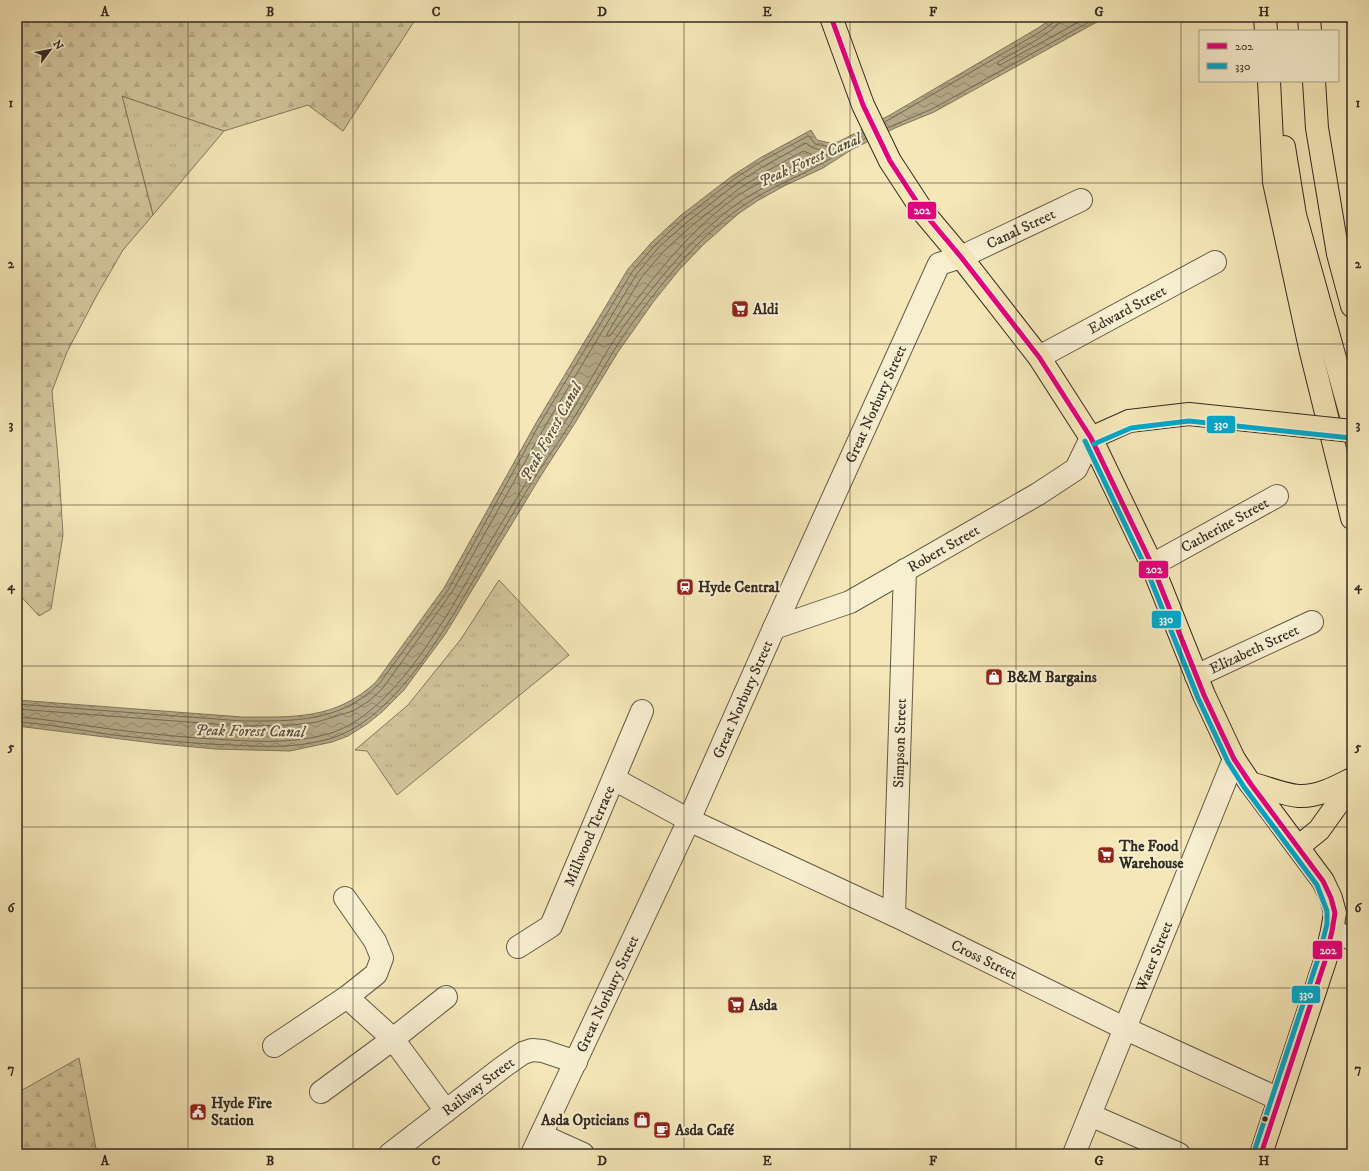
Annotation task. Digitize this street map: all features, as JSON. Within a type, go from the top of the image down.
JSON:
[{"type":"main road","points":[[831,17],[863,105],[890,161],[924,213],[961,257],[1039,357],[1091,438],[1152,564],[1196,676],[1234,759],[1250,783],[1323,881],[1331,898],[1335,913],[1325,961],[1261,1154]]},
{"type":"main road","points":[[1266,17],[1266,30]]},
{"type":"main road","points":[[1309,17],[1310,30]]},
{"type":"main road","points":[[1268,82],[1274,182],[1310,348],[1352,518]]},
{"type":"main road","points":[[1274,82],[1295,215],[1352,419]]},
{"type":"main road","points":[[1314,82],[1317,128],[1338,254],[1352,306]]},
{"type":"main road","points":[[1338,254],[1352,291]]},
{"type":"main road","points":[[1091,438],[1129,421],[1189,414],[1352,431]]},
{"type":"main road","points":[[1250,783],[1300,796],[1316,794],[1335,788],[1352,779]]},
{"type":"main road","points":[[1298,847],[1319,830],[1352,784]]},
{"type":"street","name":"Canal Street","points":[[961,257],[1081,200]]},
{"type":"street","name":"Great Norbury Street","points":[[537,1144],[689,820],[774,628],[939,264],[961,257]]},
{"type":"street","name":"Edward Street","points":[[1039,357],[1215,262]]},
{"type":"street","name":"Robert Street","points":[[774,628],[850,602],[1038,494],[1076,469],[1091,438]]},
{"type":"street","name":"Catherine Street","points":[[1152,564],[1277,496]]},
{"type":"street","name":"Simpson Street","points":[[894,915],[905,570]]},
{"type":"street","name":"Elizabeth Street","points":[[1196,676],[1312,622]]},
{"type":"street","name":"Millwood Terrace","points":[[518,947],[551,926],[642,711]]},
{"type":"street","name":"Water Street","points":[[1074,1154],[1126,1029],[1234,759]]},
{"type":"street","name":"Cross Street","points":[[614,779],[689,820],[894,915],[1126,1029],[1279,1099]]},
{"type":"street","points":[[274,1046],[347,997],[376,974],[382,958],[375,941],[344,898]]},
{"type":"street","points":[[1332,931],[1352,939]]},
{"type":"street","points":[[347,997],[393,1039],[446,1112]]},
{"type":"street","points":[[321,1092],[393,1039],[446,997]]},
{"type":"street","name":"Railway Street","points":[[390,1154],[502,1067],[523,1053],[532,1050],[543,1051],[576,1062]]},
{"type":"street","points":[[1090,1115],[1154,1149],[1179,1154]]},
{"type":"street","points":[[537,1144],[583,1154]]},
{"type":"green space","points":[[20,17],[60,17],[62,22],[79,22],[124,17],[417,17],[343,131],[308,105],[224,131],[122,96],[153,215],[123,250],[97,295],[67,352],[52,391],[63,535],[51,609],[39,616],[17,592],[17,56],[21,42]]},
{"type":"green space","points":[[60,17],[124,17],[79,22],[62,22]]},
{"type":"green space","points":[[122,96],[224,131],[153,215]]},
{"type":"green space","points":[[499,580],[569,655],[397,795],[367,751],[355,750],[408,705],[461,639]]},
{"type":"green space","points":[[79,1058],[97,1154],[17,1154],[17,1093]]},
{"type":"water","name":"Peak Forest Canal","points":[[1054,17],[1106,17],[934,112],[895,128],[851,150],[823,168],[784,186],[757,201],[738,214],[704,244],[679,270],[654,301],[618,352],[446,633],[404,690],[382,712],[367,724],[348,736],[332,742],[290,751],[216,749],[161,744],[17,726],[17,700],[242,717],[279,717],[313,714],[329,710],[345,704],[361,694],[376,682],[444,588],[536,423],[628,269],[652,242],[680,216],[732,176],[760,158],[811,130],[817,140],[830,143],[838,142],[890,115],[1038,28]]},
{"type":"transit line","name":"202","points":[[831,17],[863,105],[890,161],[924,213],[961,257],[1039,357],[1091,438],[1152,565],[1204,695],[1234,759],[1250,783],[1323,881],[1331,898],[1335,913],[1325,961],[1261,1154]]},
{"type":"transit line","name":"330","points":[[1094,444],[1131,428],[1189,421],[1351,438]]},
{"type":"transit line","name":"330","points":[[1085,441],[1146,568],[1198,698],[1228,762],[1244,787],[1317,885],[1327,911],[1327,924],[1318,959],[1254,1152]]},
{"type":"place","name":"Aldi","points":[[740,309]]},
{"type":"place","name":"Hyde Central","points":[[685,587]]},
{"type":"place","name":"B&M Bargains","points":[[994,677]]},
{"type":"place","name":"The Food Warehouse","points":[[1106,855]]},
{"type":"place","name":"Asda","points":[[736,1005]]},
{"type":"place","name":"Hyde Fire Station","points":[[198,1112]]},
{"type":"place","name":"Asda Opticians","points":[[642,1120]]},
{"type":"place","name":"Asda Café","points":[[662,1130]]}]
